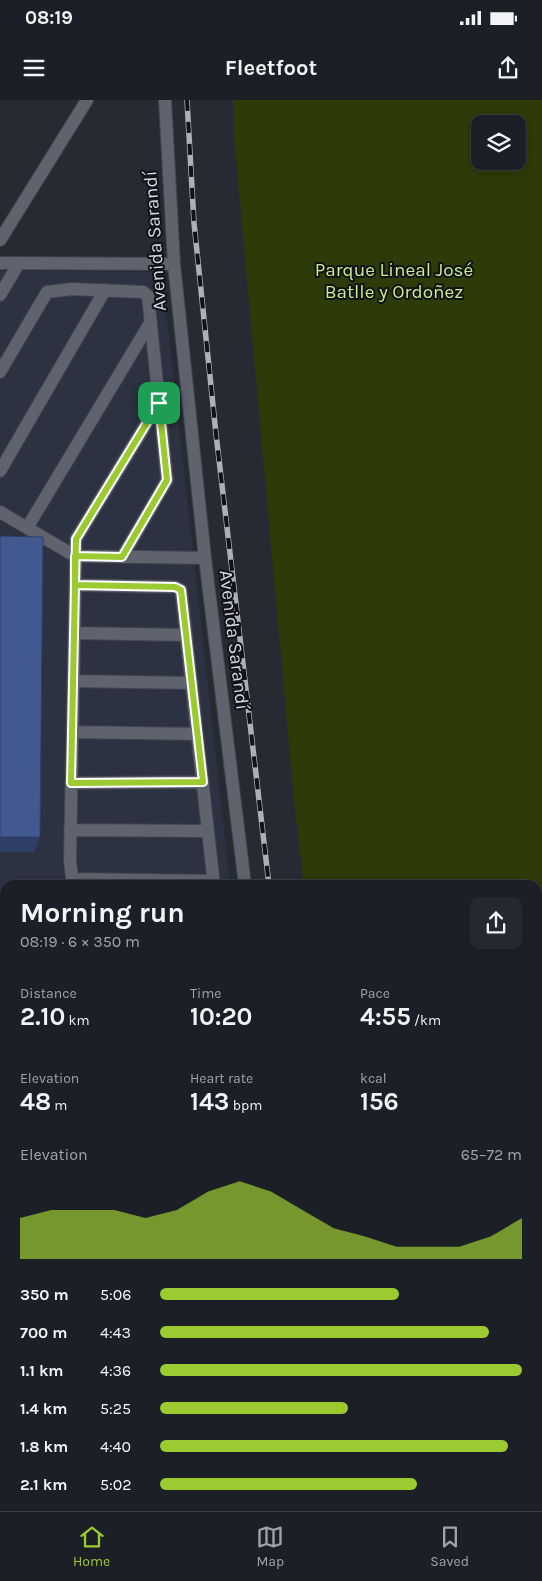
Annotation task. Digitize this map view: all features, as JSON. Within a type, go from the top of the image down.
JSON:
[{"type":"street","points":[[0,240],[87,100]]},
{"type":"street","name":"Avenida Sarandí","points":[[166,100],[174,264],[205,558],[244,880]]},
{"type":"street","points":[[0,263],[174,264]]},
{"type":"street","points":[[0,295],[19,264]]},
{"type":"street","points":[[0,372],[47,292],[72,289],[106,290],[143,292],[148,296],[167,480],[122,557]]},
{"type":"street","points":[[0,471],[106,290]]},
{"type":"street","points":[[27,528],[150,323]]},
{"type":"street","points":[[73,880],[70,861],[70,830],[76,539],[159,403]]},
{"type":"street","points":[[0,512],[75,556],[205,558]]},
{"type":"street","points":[[75,585],[175,587],[181,590],[214,880]]},
{"type":"street","points":[[74,633],[186,635]]},
{"type":"street","points":[[73,681],[192,684]]},
{"type":"street","points":[[72,732],[197,734]]},
{"type":"street","points":[[71,783],[203,782]]},
{"type":"street","points":[[70,830],[208,831]]},
{"type":"shaded area","points":[[0,270],[148,272],[160,279],[164,292],[229,880],[0,880]]},
{"type":"green space","name":"Parque Lineal José Batlle y Ordoñez","points":[[233,100],[542,100],[542,880],[303,880],[294,801],[233,125]]},
{"type":"building","points":[[0,536],[43,537],[40,837],[0,837]]},
{"type":"railway","points":[[187,100],[194,223],[216,434],[268,880]]},
{"type":"route","points":[[159,403],[76,539],[75,556],[71,783],[203,782],[181,590],[175,587],[75,585],[75,556],[122,557],[167,480],[159,403]]}]
